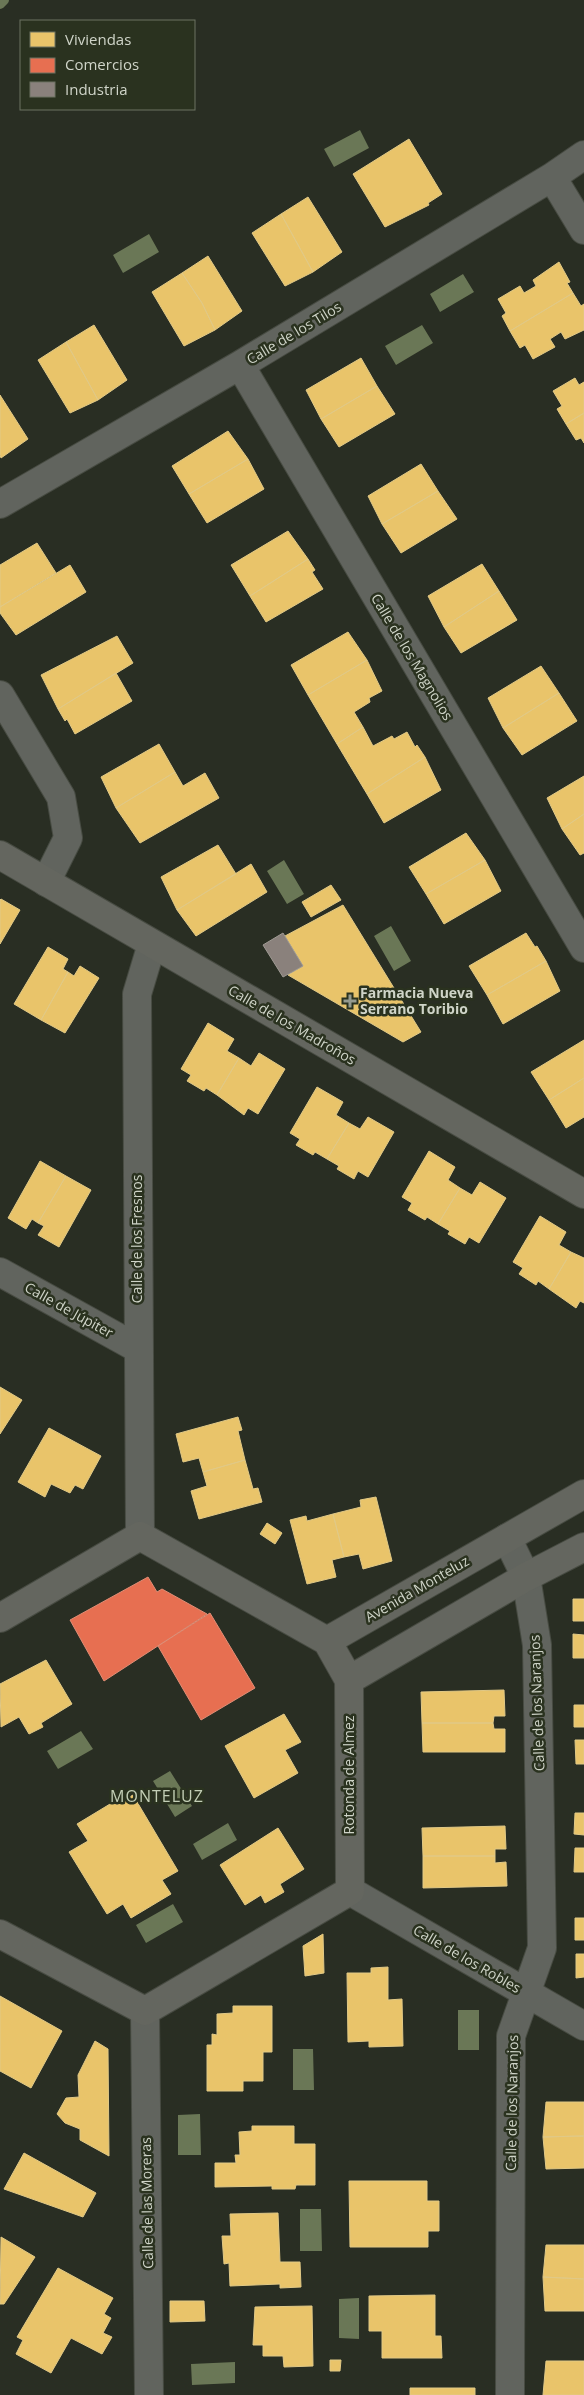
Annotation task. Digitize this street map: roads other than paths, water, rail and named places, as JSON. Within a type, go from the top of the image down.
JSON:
[{"type":"street","name":"Calle de los Tilos","points":[[0,504],[240,365],[584,156]]},
{"type":"street","points":[[552,177],[584,230]]},
{"type":"street","name":"Calle de los Magnolios","points":[[240,365],[584,948]]},
{"type":"street","points":[[0,695],[61,797],[68,838],[46,882]]},
{"type":"street","name":"Calle de los Madroños","points":[[0,855],[584,1194]]},
{"type":"street","name":"Calle de los Fresnos","points":[[140,1536],[137,1348],[137,994],[152,944]]},
{"type":"street","name":"Calle de Júpiter","points":[[0,1272],[137,1348]]},
{"type":"street","name":"Avenida Monteluz","points":[[327,1641],[584,1494]]},
{"type":"street","points":[[0,1618],[140,1536],[327,1641]]},
{"type":"street","points":[[507,1538],[526,1577]]},
{"type":"street","points":[[349,1680],[526,1577],[584,1546]]},
{"type":"street","name":"Calle de los Naranjos","points":[[510,2395],[511,2036],[542,1948],[537,1645],[526,1577]]},
{"type":"street","name":"Rotonda de Almez","points":[[327,1641],[349,1680],[350,1891]]},
{"type":"street","points":[[0,1934],[145,2011],[350,1891]]},
{"type":"street","name":"Calle de los Robles","points":[[350,1891],[584,2026]]},
{"type":"street","name":"Calle de las Moreras","points":[[145,2011],[149,2395]]},
{"type":"waterway","points":[[0,4],[4,0]]},
{"type":"place","name":"Farmacia Nueva Serrano Toribio","points":[[350,1001]]},
{"type":"district","name":"MONTELUZ","points":[[157,1796]]}]
